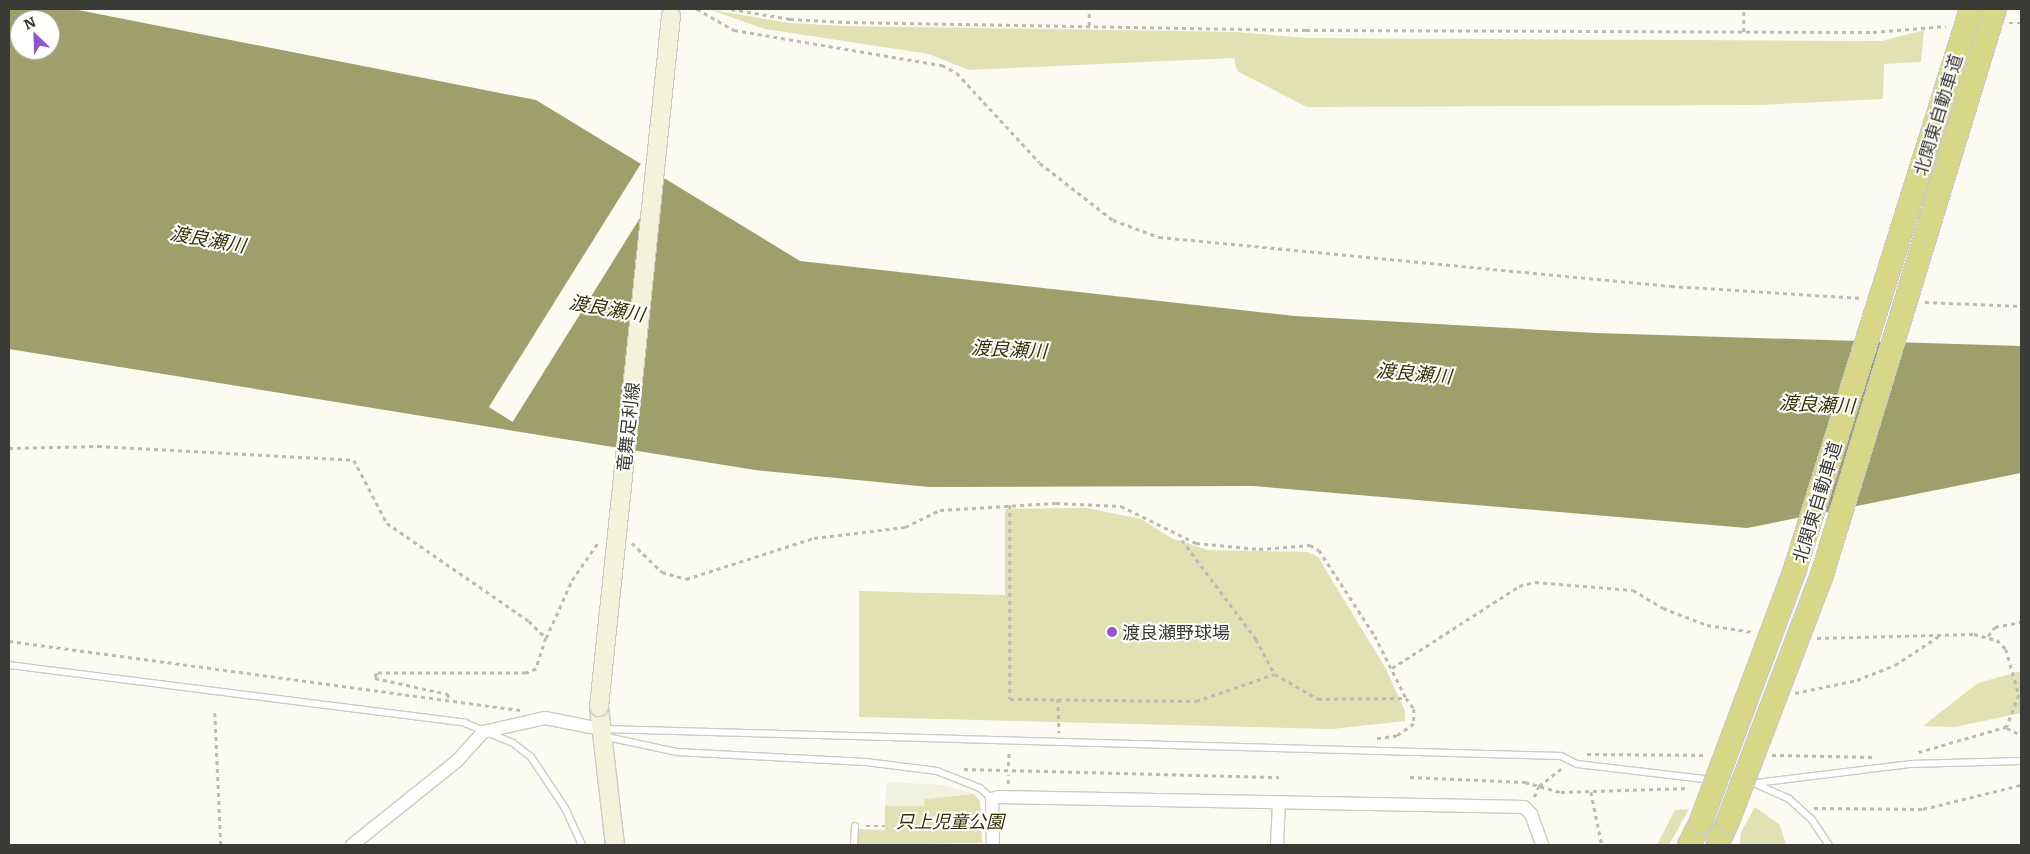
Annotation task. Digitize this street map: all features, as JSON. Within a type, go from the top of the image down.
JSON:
[{"type":"highway","name":"北関東自動車道","points":[[1689,845],[1701,821],[1795,569],[1971,9]]},
{"type":"highway","name":"北関東自動車道","points":[[1717,845],[1728,821],[1822,575],[1999,16]]},
{"type":"main road","name":"竜舞足利線","points":[[615,845],[600,729],[599,707],[671,12]]},
{"type":"street","points":[[352,845],[457,761],[483,732],[545,718],[600,729]]},
{"type":"street","points":[[993,845],[992,799],[1528,809],[1542,845]]},
{"type":"street","points":[[1277,845],[1278,803]]},
{"type":"lane","points":[[9,664],[449,719],[513,743],[531,757],[565,808],[582,845]]},
{"type":"lane","points":[[600,729],[1344,753],[1561,756],[1577,764],[1757,785],[1910,764],[2021,761]]},
{"type":"lane","points":[[600,729],[611,741],[669,751],[866,762],[937,771],[980,788],[992,799]]},
{"type":"lane","points":[[1757,785],[1789,800],[1804,812],[1829,845]]},
{"type":"lane","points":[[854,826],[854,845]]},
{"type":"path","points":[[516,9],[568,9]]},
{"type":"path","points":[[697,9],[734,30],[942,66],[957,73],[1040,163],[1113,220],[1159,238],[1671,286],[1865,298]]},
{"type":"path","points":[[731,9],[790,19],[1088,26],[1873,32],[1955,25]]},
{"type":"path","points":[[1088,26],[1089,12]]},
{"type":"path","points":[[1744,12],[1744,32]]},
{"type":"path","points":[[1999,16],[2021,23]]},
{"type":"path","points":[[1914,301],[2021,306]]},
{"type":"path","points":[[9,448],[98,446],[354,460],[387,523],[529,621],[546,638]]},
{"type":"path","points":[[626,537],[662,572],[686,579],[838,532],[905,526],[940,510],[1010,505],[1121,506],[1148,516],[1181,539],[1256,639],[1275,674],[1318,699],[1406,698]]},
{"type":"path","points":[[1010,505],[1010,699],[1196,701],[1275,674]]},
{"type":"path","points":[[449,700],[448,694],[376,678],[377,673],[526,673],[536,669],[546,638],[572,580],[605,536]]},
{"type":"path","points":[[1181,539],[1259,549],[1310,545],[1319,550],[1392,668],[1416,717],[1408,730],[1365,740],[1344,753]]},
{"type":"path","points":[[1392,668],[1519,586],[1535,582],[1633,590],[1663,608],[1708,625],[1762,633]]},
{"type":"path","points":[[1988,636],[1995,627],[2021,622]]},
{"type":"path","points":[[1787,694],[1858,680],[1927,648],[1940,635]]},
{"type":"path","points":[[1809,638],[1940,635],[1988,636],[2006,649],[2020,682],[2017,708],[2007,727],[1999,733],[1928,747],[1916,753],[1910,764]]},
{"type":"path","points":[[9,641],[516,708],[545,718]]},
{"type":"path","points":[[1058,699],[1059,723]]},
{"type":"path","points":[[215,713],[221,845]]},
{"type":"path","points":[[2007,727],[2021,735]]},
{"type":"path","points":[[1008,766],[1009,749]]},
{"type":"path","points":[[1528,809],[1539,786],[1558,774],[1561,756]]},
{"type":"path","points":[[937,771],[1280,777]]},
{"type":"path","points":[[1008,775],[1008,788]]},
{"type":"path","points":[[1410,777],[1539,786],[1591,792],[1692,788]]},
{"type":"path","points":[[1804,812],[1814,808],[1923,809],[2021,785]]},
{"type":"path","points":[[1591,792],[1602,845]]},
{"type":"path","points":[[854,826],[885,826]]},
{"type":"shaded area","points":[[887,782],[943,785],[974,794],[925,799],[925,806],[885,806]]},
{"type":"green space","points":[[711,10],[790,23],[846,26],[1236,32],[1306,38],[1882,41],[1924,30],[1921,62],[1884,64],[1883,99],[1759,105],[1307,107],[1237,71],[1234,58],[969,70],[929,54],[765,29]]},
{"type":"green space","name":"渡良瀬野球場","points":[[1087,508],[1141,519],[1171,538],[1208,550],[1308,552],[1318,557],[1386,669],[1405,711],[1405,721],[1332,729],[859,717],[859,591],[1005,595],[1005,509]]},
{"type":"green space","points":[[2021,671],[2021,713],[1955,727],[1923,726],[1978,683]]},
{"type":"green space","name":"只上児童公園","points":[[974,794],[980,801],[982,843],[858,845],[858,829],[885,830],[885,806],[924,806],[925,799]]},
{"type":"green space","points":[[1755,807],[1780,825],[1786,845],[1740,845],[1741,832]]},
{"type":"green space","points":[[1689,809],[1669,845],[1657,845],[1675,810]]},
{"type":"water","name":"渡良瀬川","points":[[9,9],[73,9],[536,100],[800,261],[1295,316],[1596,333],[2021,346],[2021,473],[1747,528],[1253,486],[929,487],[755,470],[9,349]]},
{"type":"pier","points":[[642,162],[666,177],[513,422],[489,407]]},
{"type":"place","name":"渡良瀬野球場","points":[[1112,632]]}]
